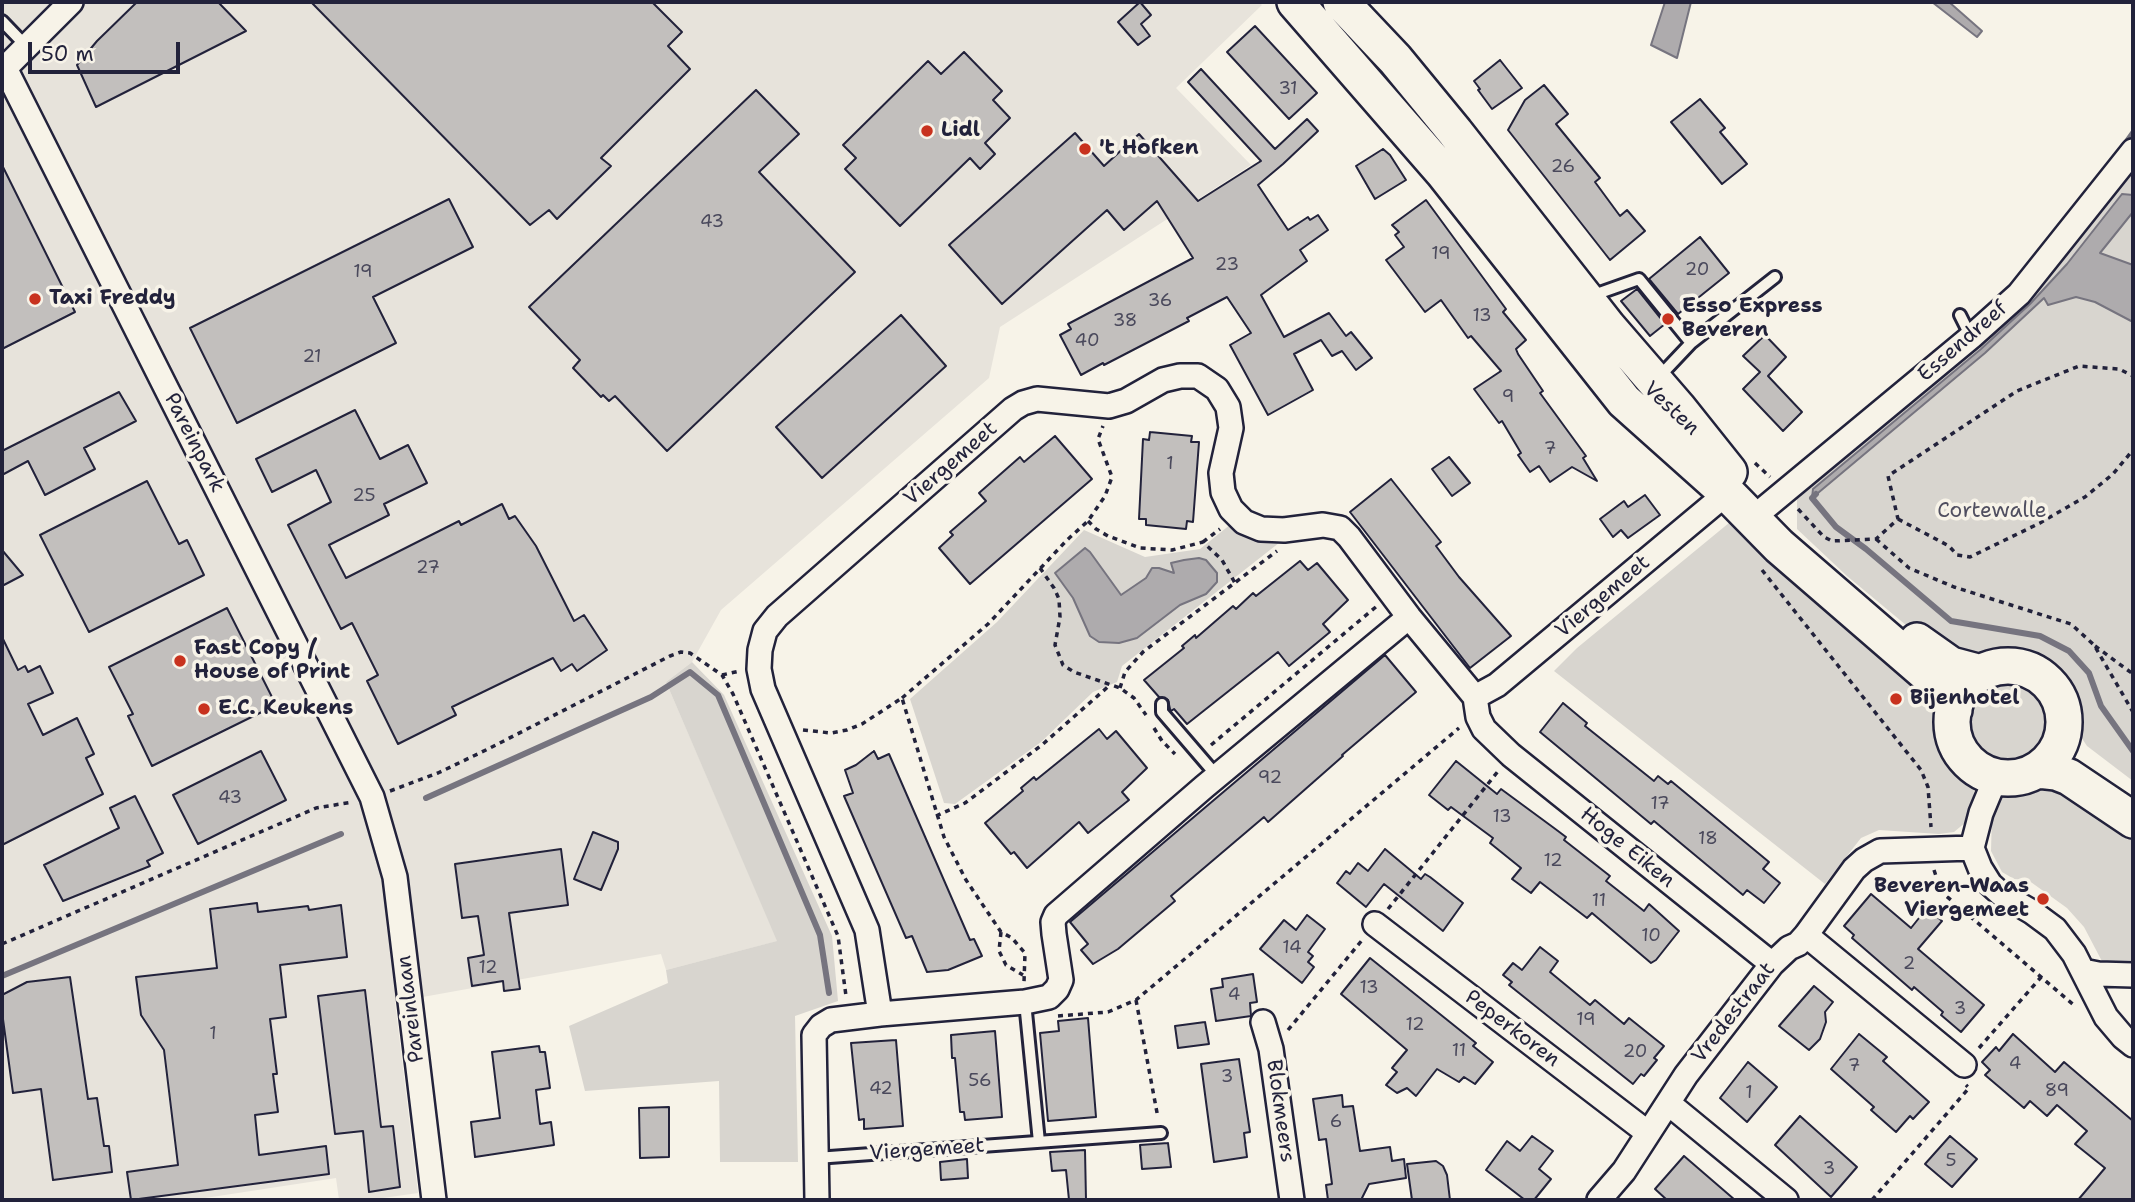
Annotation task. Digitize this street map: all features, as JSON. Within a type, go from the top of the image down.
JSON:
[{"type":"main road","name":"Vesten","points":[[1295,2],[1443,172],[1624,401],[1691,443]]},
{"type":"main road","name":"Vesten","points":[[1340,2],[1395,59],[1585,298],[1655,380],[1691,443],[1727,493],[1779,546],[1942,687],[1954,710]]},
{"type":"main road","points":[[1691,443],[1728,471],[1846,581],[1931,653],[1951,666],[1981,673]]},
{"type":"main road","points":[[2011,666],[2041,677],[2052,687],[2064,716],[2064,732],[2055,754],[2038,770],[2025,776],[1996,777],[1976,768],[1961,752],[1952,725],[1954,710],[1964,689],[1981,673],[2011,666]]},
{"type":"main road","points":[[2064,732],[2079,753],[2133,794]]},
{"type":"main road","points":[[2038,770],[2069,777],[2133,820]]},
{"type":"street","name":"Pareinpark","points":[[71,2],[4,69],[376,808]]},
{"type":"street","name":"Essendreef","points":[[1766,507],[2019,294],[2130,162]]},
{"type":"street","name":"Viergemeet","points":[[880,1014],[867,930],[764,689],[759,669],[760,650],[765,631],[777,616],[1023,403],[1037,399],[1109,406],[1126,401],[1163,380],[1198,376],[1217,390],[1228,407],[1231,428],[1221,472],[1223,492],[1231,509],[1244,523],[1262,529],[1284,530],[1323,525],[1340,528],[1479,714],[1497,685],[1727,493]]},
{"type":"street","points":[[817,1200],[814,1035],[821,1026],[831,1020],[880,1014],[1026,1010],[1049,997],[1061,980],[1053,922],[1056,915],[1217,776],[1409,617]]},
{"type":"street","name":"Hoge Eiken","points":[[1479,714],[1511,755],[1772,964]]},
{"type":"street","points":[[1996,777],[1981,814],[1972,848],[1980,868],[1990,884],[2055,929],[2074,954],[2106,1017],[2133,1045]]},
{"type":"street","name":"Pareinlaan","points":[[376,808],[396,877],[434,1200]]},
{"type":"street","points":[[1932,851],[1972,848]]},
{"type":"street","name":"Vredestraat","points":[[1599,1200],[1624,1171],[1686,1075],[1772,964],[1806,935],[1854,869],[1880,851],[1932,851]]},
{"type":"street","name":"Peperkoren","points":[[1375,924],[1648,1133]]},
{"type":"street","points":[[1806,935],[1964,1065]]},
{"type":"street","points":[[2083,971],[2133,975]]},
{"type":"street","name":"Blokmeers","points":[[1263,1022],[1271,1049],[1292,1200]]},
{"type":"street","points":[[1668,1103],[1786,1200]]},
{"type":"lane","name":"Vesten","points":[[1306,2],[1482,205],[1586,340],[1691,443]]},
{"type":"lane","name":"Vesten","points":[[1331,2],[1465,158],[1633,372],[1674,416],[1691,443]]},
{"type":"lane","points":[[2,21],[26,46]]},
{"type":"lane","points":[[1655,380],[1691,344],[1775,277]]},
{"type":"lane","points":[[1585,298],[1639,279],[1691,344]]},
{"type":"lane","points":[[1960,315],[1971,337]]},
{"type":"lane","points":[[1161,704],[1162,712],[1217,776]]},
{"type":"lane","points":[[1026,1010],[1039,1142]]},
{"type":"lane","name":"Viergemeet","points":[[816,1158],[1161,1133]]},
{"type":"path","points":[[2133,376],[2119,369],[2079,366],[2017,391],[1888,475],[1898,519],[1949,546],[1957,555],[1970,557],[2040,523],[2085,497],[2112,474],[2133,450]]},
{"type":"path","points":[[783,733],[796,729],[831,733],[862,724],[902,698],[988,624],[1088,521],[1105,496],[1112,477],[1098,439],[1109,406]]},
{"type":"path","points":[[1804,516],[1824,537],[1832,541],[1876,539],[1898,519]]},
{"type":"path","points":[[1088,521],[1108,536],[1140,548],[1172,550],[1203,542],[1222,560],[1235,583]]},
{"type":"path","points":[[1120,688],[1125,672],[1143,652],[1306,526]]},
{"type":"path","points":[[1876,539],[1909,568],[1966,591],[2071,624],[2133,674]]},
{"type":"path","points":[[1759,567],[1921,770],[1928,787],[1932,851],[1938,882],[1945,895],[2082,1013]]},
{"type":"path","points":[[1041,568],[1059,599],[1060,617],[1055,645],[1063,666],[1120,688],[1134,698],[1162,741],[1177,755]]},
{"type":"path","points":[[1199,755],[1391,593]]},
{"type":"path","points":[[2094,645],[2133,712]]},
{"type":"path","points":[[2,943],[316,808],[343,805],[376,808],[450,767],[681,652],[690,653],[722,676],[733,694],[838,936],[848,1007]]},
{"type":"path","points":[[936,816],[965,803],[1005,773],[1043,744],[1110,685]]},
{"type":"path","points":[[902,698],[936,816],[966,880],[1001,932],[1012,938],[1025,953],[1026,1010],[1108,1012],[1136,1000],[1479,714]]},
{"type":"path","points":[[1271,1049],[1511,755]]},
{"type":"path","points":[[1001,932],[999,951],[1006,965],[1024,975]]},
{"type":"path","points":[[1872,1200],[1969,1088],[1956,1074],[2042,976]]},
{"type":"path","points":[[1136,1000],[1161,1133]]},
{"type":"shaded area","points":[[2,2],[1259,2],[1262,5],[1176,88],[1251,165],[1000,327],[989,378],[721,610],[692,662],[666,682],[778,941],[666,970],[661,954],[395,1002],[418,1193],[369,1200],[339,1200],[336,1178],[192,1200],[2,1200]]},
{"type":"shaded area","points":[[1665,2],[1691,2],[1677,58],[1651,45]]},
{"type":"shaded area","points":[[1932,2],[1949,2],[1982,31],[1977,37]]},
{"type":"shaded area","points":[[2122,194],[2133,195],[2133,212],[2100,253],[2133,265],[2133,322],[2095,302],[2076,297],[2048,305],[2044,298],[1985,353],[1812,498],[1813,489],[1981,349],[2030,304],[2067,264]]},
{"type":"shaded area","points":[[1085,548],[1121,595],[1146,578],[1152,568],[1174,573],[1171,563],[1184,560],[1206,560],[1217,573],[1217,582],[1206,594],[1180,605],[1137,638],[1119,643],[1099,642],[1090,636],[1073,598],[1055,573]]},
{"type":"green space","name":"Cortewalle","points":[[2133,161],[2133,781],[2087,746],[2077,731],[2070,697],[2061,681],[2047,668],[2030,659],[2012,656],[1964,662],[1936,650],[1847,576],[1797,529],[1797,491],[1975,341]]},
{"type":"green space","points":[[1735,518],[1912,668],[1941,711],[1941,733],[1946,747],[1969,774],[1974,788],[1973,809],[1966,822],[1954,832],[1939,834],[1879,830],[1861,838],[1825,884],[1554,671],[1577,648]]},
{"type":"green space","points":[[1231,524],[1284,539],[1122,666],[1117,682],[1093,692],[1041,742],[955,804],[944,803],[910,699],[997,622],[1084,530],[1145,557],[1200,549]]},
{"type":"green space","points":[[692,662],[724,695],[832,936],[838,1001],[795,1016],[798,1162],[720,1162],[719,1081],[585,1091],[569,1026],[668,983],[666,970],[777,941],[666,682]]},
{"type":"green space","points":[[2008,680],[2024,683],[2038,692],[2047,706],[2050,722],[2047,738],[2038,752],[2024,761],[2008,764],[1992,761],[1978,752],[1969,738],[1966,722],[1969,706],[1978,692],[1992,683]]},
{"type":"green space","points":[[2055,776],[2133,826],[2133,962],[2105,967],[2084,927],[2067,908],[2028,880],[2014,879],[2002,872],[1991,851],[1992,814],[2004,793],[2027,781]]},
{"type":"building","points":[[137,2],[218,2],[246,31],[96,107],[77,65]]},
{"type":"building","points":[[311,2],[652,2],[682,32],[668,46],[690,69],[601,158],[611,166],[557,219],[549,210],[530,225]]},
{"type":"building","points":[[1140,2],[1151,15],[1141,24],[1150,36],[1138,45],[1118,22]]},
{"type":"building","points":[[1255,26],[1317,93],[1289,119],[1227,52]]},
{"type":"building","name":"Lidl","points":[[964,52],[1002,91],[993,100],[1010,118],[985,143],[995,154],[980,169],[970,158],[900,226],[845,169],[856,158],[843,145],[928,61],[941,74]]},
{"type":"building","points":[[1500,60],[1522,88],[1492,109],[1474,81]]},
{"type":"building","points":[[1201,69],[1275,149],[1307,119],[1318,131],[1258,185],[1288,230],[1308,217],[1310,220],[1318,215],[1328,230],[1300,250],[1307,261],[1261,295],[1284,337],[1329,313],[1346,336],[1351,332],[1372,358],[1356,370],[1342,351],[1332,356],[1321,340],[1294,354],[1313,390],[1268,415],[1230,345],[1251,333],[1227,297],[1187,318],[1189,321],[1081,375],[1060,335],[1071,329],[1068,324],[1193,258],[1157,201],[1124,230],[1107,210],[1002,304],[949,245],[1075,133],[1104,166],[1139,134],[1198,201],[1261,161],[1188,82]]},
{"type":"building","points":[[1544,85],[1568,114],[1556,124],[1600,178],[1595,182],[1620,216],[1627,210],[1645,231],[1610,260],[1508,130],[1525,100]]},
{"type":"building","points":[[756,90],[799,134],[759,172],[855,272],[667,451],[615,396],[609,401],[603,395],[601,397],[573,368],[580,360],[529,307]]},
{"type":"building","points":[[1700,99],[1725,128],[1720,132],[1747,164],[1722,184],[1671,122]]},
{"type":"building","points":[[1383,149],[1406,180],[1375,199],[1356,166]]},
{"type":"building","points":[[2,165],[75,312],[2,349]]},
{"type":"building","points":[[449,199],[473,247],[373,297],[396,343],[237,423],[190,328]]},
{"type":"building","points":[[1426,200],[1506,309],[1503,312],[1526,340],[1516,349],[1518,354],[1543,391],[1540,393],[1586,456],[1583,458],[1597,481],[1572,467],[1550,482],[1539,466],[1530,472],[1518,455],[1521,453],[1502,421],[1499,423],[1474,389],[1501,371],[1471,336],[1468,338],[1441,300],[1425,312],[1386,260],[1404,247],[1395,235],[1399,232],[1392,225]]},
{"type":"building","points":[[1700,237],[1729,273],[1678,314],[1649,279]]},
{"type":"building","points":[[1637,289],[1665,324],[1650,336],[1621,301]]},
{"type":"building","points":[[901,315],[946,366],[822,478],[776,427]]},
{"type":"building","points":[[1765,335],[1786,357],[1768,376],[1802,412],[1783,431],[1743,389],[1760,372],[1743,356]]},
{"type":"building","points":[[119,392],[136,421],[84,448],[95,469],[45,495],[28,461],[2,475],[2,451]]},
{"type":"building","points":[[355,410],[380,459],[408,445],[427,483],[384,504],[389,515],[329,545],[346,578],[459,521],[461,525],[502,504],[509,519],[515,516],[536,546],[574,621],[584,615],[607,650],[577,671],[572,664],[561,671],[553,658],[452,707],[456,715],[398,744],[367,681],[378,675],[352,623],[341,629],[288,525],[331,502],[316,470],[272,492],[256,459]]},
{"type":"building","points":[[1150,432],[1192,436],[1191,442],[1199,442],[1193,522],[1187,521],[1186,529],[1146,525],[1146,519],[1139,519],[1143,439],[1149,440]]},
{"type":"building","points":[[1055,436],[1092,479],[970,584],[939,548],[953,535],[950,532],[986,501],[979,493],[1020,457],[1024,462]]},
{"type":"building","points":[[1449,457],[1470,483],[1452,496],[1432,469]]},
{"type":"building","points":[[1391,479],[1441,542],[1436,546],[1459,577],[1511,636],[1470,668],[1350,512]]},
{"type":"building","points":[[147,481],[179,544],[187,540],[204,575],[89,632],[40,535]]},
{"type":"building","points":[[1645,495],[1660,515],[1628,538],[1621,530],[1613,537],[1600,519],[1624,501],[1628,507]]},
{"type":"building","points":[[2,550],[23,575],[2,586]]},
{"type":"building","points":[[1300,561],[1308,570],[1317,563],[1348,600],[1323,624],[1330,632],[1289,666],[1278,652],[1187,724],[1174,709],[1171,711],[1168,700],[1159,697],[1144,680],[1233,606],[1236,609],[1253,593],[1256,596]]},
{"type":"building","points":[[227,608],[276,705],[152,766],[128,716],[133,714],[109,667]]},
{"type":"building","points":[[2,637],[18,670],[25,666],[28,672],[40,666],[53,693],[28,704],[43,735],[77,718],[94,754],[86,758],[103,794],[2,845]]},
{"type":"building","points":[[1385,655],[1416,692],[1268,822],[1264,817],[1171,896],[1175,901],[1118,949],[1093,964],[1081,950],[1088,944],[1070,922]]},
{"type":"building","points":[[1563,703],[1587,723],[1585,726],[1654,781],[1658,776],[1668,784],[1671,781],[1769,862],[1763,869],[1780,883],[1764,903],[1747,890],[1743,895],[1654,821],[1651,824],[1540,732]]},
{"type":"building","points":[[1099,729],[1107,739],[1116,731],[1147,768],[1122,792],[1129,800],[1088,833],[1079,822],[1027,868],[1014,852],[1011,854],[985,823],[1023,791],[1021,788],[1034,777],[1036,780]]},
{"type":"building","points":[[261,751],[286,800],[198,844],[173,795]]},
{"type":"building","points":[[874,751],[878,759],[889,754],[970,940],[974,939],[982,956],[948,970],[927,972],[912,936],[906,938],[844,796],[853,793],[845,770]]},
{"type":"building","points":[[1456,761],[1497,794],[1501,789],[1566,837],[1564,840],[1610,876],[1606,881],[1644,911],[1649,904],[1679,931],[1656,960],[1651,963],[1592,913],[1587,918],[1540,882],[1531,893],[1512,879],[1521,868],[1490,843],[1493,838],[1451,807],[1448,810],[1429,795]]},
{"type":"building","points":[[135,796],[163,853],[147,861],[150,866],[63,901],[44,865],[119,828],[110,808]]},
{"type":"building","points":[[593,832],[618,842],[618,849],[601,890],[574,879]]},
{"type":"building","points":[[561,849],[568,905],[509,913],[520,989],[504,991],[503,981],[472,986],[468,958],[484,955],[478,916],[462,918],[455,864]]},
{"type":"building","points":[[1385,849],[1421,879],[1425,874],[1463,903],[1443,931],[1384,884],[1366,907],[1337,883],[1346,871],[1350,874],[1358,863],[1368,871]]},
{"type":"building","points":[[1871,894],[1911,928],[1927,908],[1942,921],[1918,949],[1984,1005],[1961,1032],[1941,1015],[1943,1012],[1914,987],[1912,990],[1852,938],[1854,935],[1844,926]]},
{"type":"building","points":[[257,903],[258,912],[308,906],[309,910],[341,905],[347,957],[280,965],[286,1017],[270,1019],[277,1074],[273,1074],[278,1112],[255,1115],[259,1155],[326,1146],[329,1174],[131,1200],[127,1172],[178,1165],[164,1050],[141,1015],[136,977],[217,968],[210,909]]},
{"type":"building","points":[[1307,915],[1325,929],[1308,952],[1313,956],[1308,962],[1314,967],[1302,983],[1260,949],[1284,920],[1296,930]]},
{"type":"building","points":[[1540,947],[1558,961],[1550,972],[1590,1005],[1595,1000],[1624,1024],[1629,1018],[1664,1046],[1644,1076],[1641,1074],[1633,1084],[1509,985],[1512,982],[1503,975],[1513,963],[1522,970]]},
{"type":"building","points":[[1370,958],[1476,1043],[1473,1046],[1493,1062],[1475,1084],[1464,1077],[1459,1082],[1437,1069],[1416,1096],[1407,1088],[1397,1093],[1386,1085],[1397,1072],[1392,1068],[1407,1050],[1341,994]]},
{"type":"building","points":[[1253,974],[1257,1002],[1250,1003],[1251,1016],[1216,1021],[1211,989],[1223,987],[1222,979]]},
{"type":"building","points":[[70,977],[88,1099],[97,1098],[104,1146],[109,1146],[112,1172],[53,1180],[41,1089],[13,1093],[2,995],[27,982]]},
{"type":"building","points":[[1814,986],[1833,1002],[1825,1012],[1826,1022],[1820,1039],[1809,1050],[1779,1026]]},
{"type":"building","points":[[365,990],[381,1127],[393,1126],[400,1187],[369,1192],[363,1131],[335,1134],[318,996]]},
{"type":"building","points":[[1088,1018],[1096,1117],[1048,1121],[1040,1033],[1059,1031],[1058,1021]]},
{"type":"building","points":[[1205,1022],[1209,1044],[1178,1048],[1175,1026]]},
{"type":"building","points":[[995,1031],[1002,1117],[965,1120],[964,1112],[960,1112],[951,1035]]},
{"type":"building","points":[[1859,1034],[1887,1057],[1883,1061],[1929,1102],[1913,1119],[1910,1116],[1896,1132],[1871,1110],[1874,1107],[1831,1069]]},
{"type":"building","points":[[2013,1034],[2055,1072],[2064,1062],[2133,1121],[2133,1200],[2078,1200],[2105,1168],[2075,1144],[2087,1131],[2057,1105],[2047,1116],[2030,1101],[2024,1108],[1985,1075],[1990,1070],[1982,1062],[1996,1047],[1999,1051]]},
{"type":"building","points":[[896,1040],[903,1126],[864,1129],[864,1119],[859,1120],[851,1043]]},
{"type":"building","points":[[539,1046],[540,1052],[545,1052],[550,1088],[536,1090],[540,1124],[551,1122],[554,1145],[475,1157],[471,1122],[500,1118],[492,1052]]},
{"type":"building","points":[[1239,1059],[1250,1132],[1244,1133],[1247,1157],[1214,1162],[1201,1064]]},
{"type":"building","points":[[1748,1062],[1777,1087],[1747,1122],[1720,1098]]},
{"type":"building","points":[[1342,1095],[1343,1107],[1353,1106],[1360,1151],[1390,1147],[1392,1161],[1404,1159],[1406,1178],[1369,1184],[1361,1200],[1328,1200],[1326,1185],[1332,1184],[1326,1139],[1319,1140],[1313,1099]]},
{"type":"building","points":[[669,1107],[669,1157],[640,1158],[639,1108]]},
{"type":"building","points":[[1800,1116],[1857,1167],[1831,1197],[1775,1145]]},
{"type":"building","points":[[1532,1136],[1553,1151],[1539,1169],[1551,1179],[1534,1200],[1525,1200],[1486,1170],[1507,1141],[1520,1151]]},
{"type":"building","points":[[1950,1136],[1977,1159],[1952,1187],[1925,1164]]},
{"type":"building","points":[[1168,1143],[1171,1167],[1142,1169],[1140,1145]]},
{"type":"building","points":[[1085,1150],[1086,1200],[1069,1200],[1066,1170],[1052,1171],[1050,1152]]},
{"type":"building","points":[[1684,1156],[1735,1200],[1667,1200],[1655,1189]]},
{"type":"building","points":[[967,1159],[968,1178],[941,1180],[940,1162]]},
{"type":"building","points":[[1436,1161],[1443,1166],[1447,1175],[1450,1200],[1412,1200],[1407,1164]]},
{"type":"waterway","points":[[2123,147],[2133,133]]},
{"type":"waterway","points":[[1816,494],[1812,498],[1836,527],[1951,621],[2040,636],[2069,651],[2089,673],[2101,706],[2133,751]]},
{"type":"waterway","points":[[426,798],[651,697],[690,672],[718,695],[820,935],[829,993]]},
{"type":"waterway","points":[[2,976],[341,834]]},
{"type":"place","name":"Lidl","points":[[927,131]]},
{"type":"place","name":"'t Hofken","points":[[1085,149]]},
{"type":"place","name":"Taxi Freddy","points":[[35,299]]},
{"type":"place","name":"Esso Express Beveren","points":[[1668,319]]},
{"type":"place","name":"Fast Copy / House of Print","points":[[180,661]]},
{"type":"place","name":"Bijenhotel","points":[[1896,699]]},
{"type":"place","name":"E.C. Keukens","points":[[204,709]]},
{"type":"place","name":"Beveren-Waas Viergemeet","points":[[2043,899]]}]
